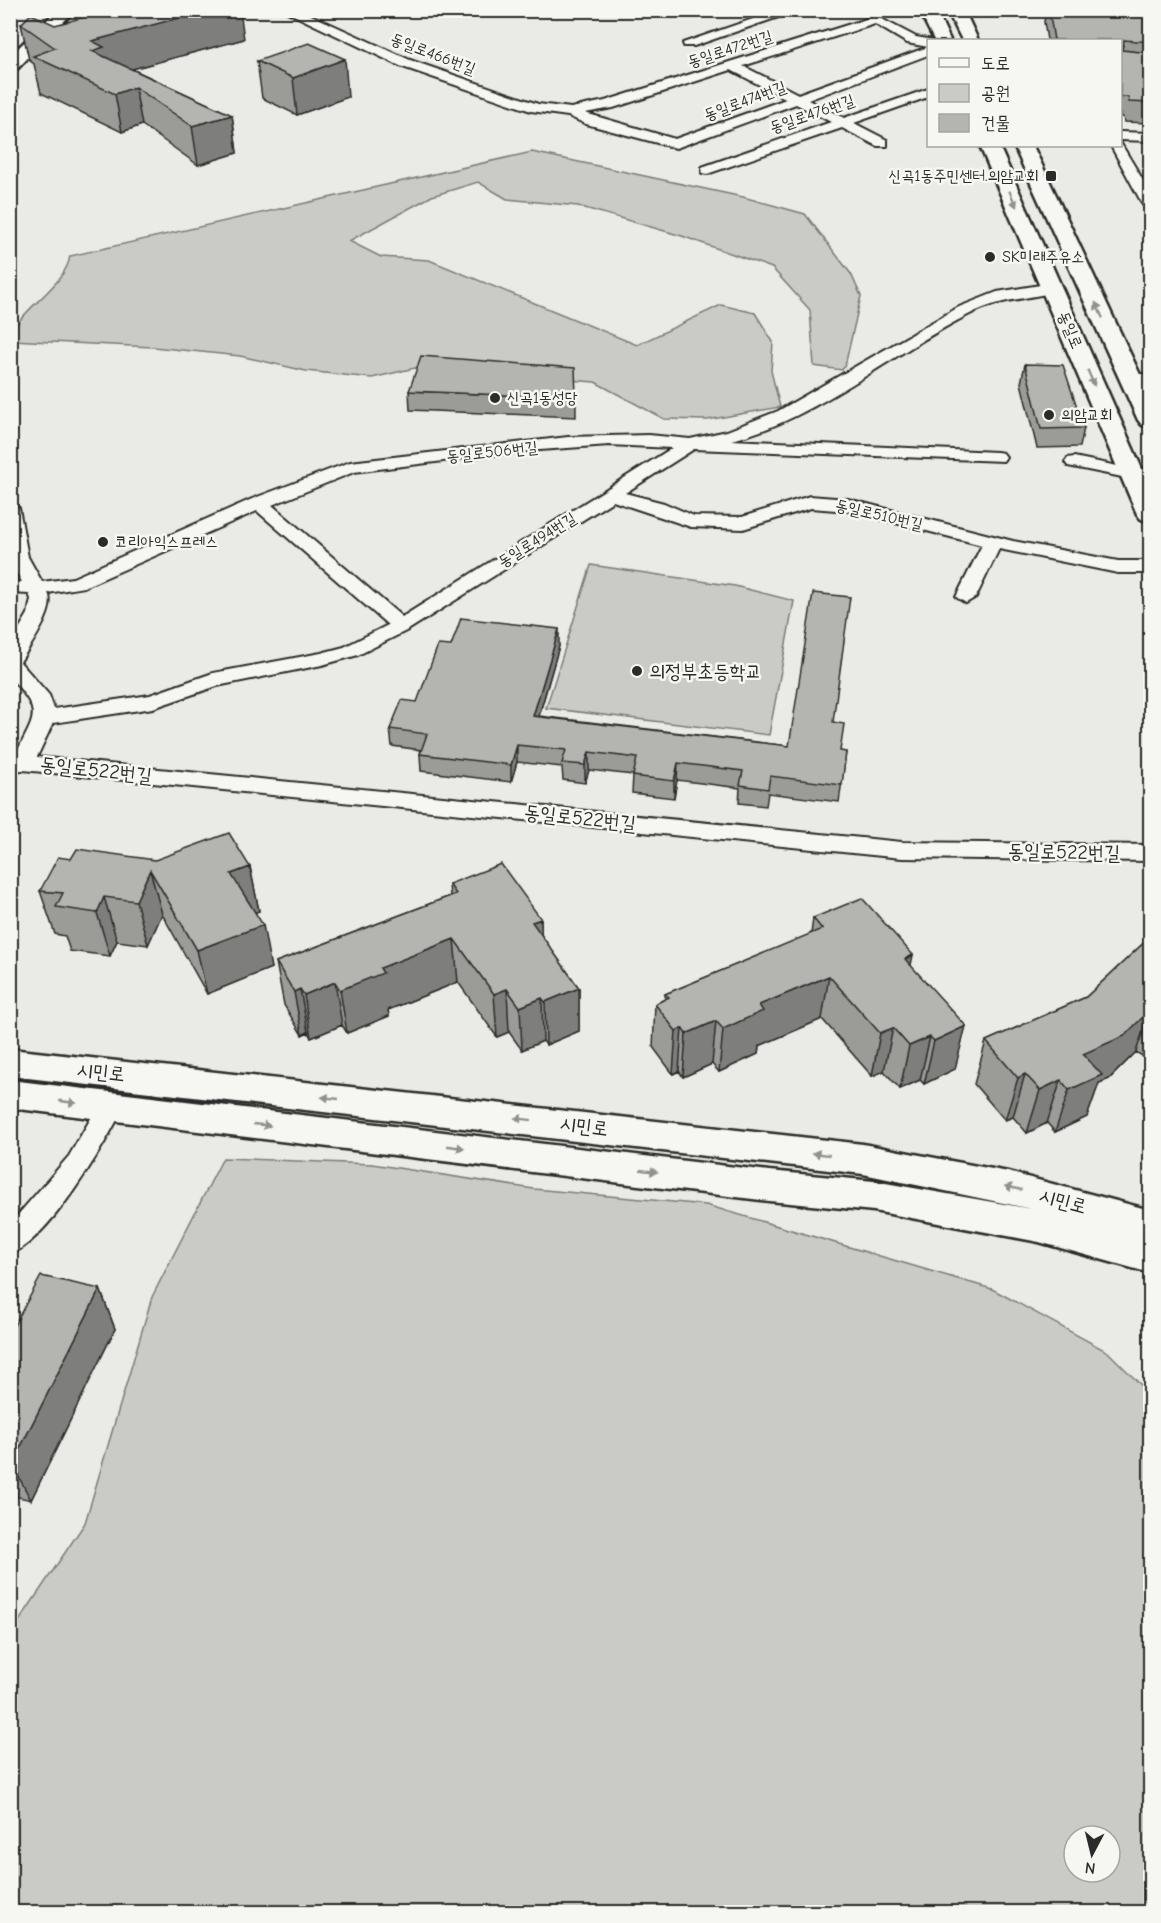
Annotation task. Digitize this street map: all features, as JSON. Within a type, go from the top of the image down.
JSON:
[{"type":"street","points":[[25,27],[42,10]]},
{"type":"street","points":[[10,66],[67,10]]},
{"type":"street","name":"동일로466번길","points":[[289,10],[405,63],[536,108]]},
{"type":"street","points":[[689,43],[793,10]]},
{"type":"street","points":[[927,10],[942,39]]},
{"type":"street","points":[[955,10],[970,39]]},
{"type":"street","name":"동일로472번길","points":[[536,108],[571,112],[608,105],[732,66],[872,15],[912,40],[927,43]]},
{"type":"street","name":"동일로474번길","points":[[571,112],[591,121],[676,144],[927,51]]},
{"type":"street","points":[[732,66],[882,143]]},
{"type":"street","name":"동일로476번길","points":[[707,170],[927,93]]},
{"type":"street","points":[[1122,136],[1150,138]]},
{"type":"street","name":"동일로","points":[[989,147],[1141,474],[1150,514]]},
{"type":"street","name":"동일로","points":[[1024,147],[1141,379],[1150,420]]},
{"type":"street","points":[[1119,147],[1145,185],[1150,205]]},
{"type":"street","name":"동일로494번길","points":[[45,717],[153,700],[213,680],[322,659],[351,651],[401,626],[690,444],[732,435],[784,415],[965,310],[1003,295],[1053,288]]},
{"type":"street","name":"동일로506번길","points":[[10,587],[36,589],[77,583],[259,503],[350,467],[363,465],[608,440],[651,439],[690,444],[997,457]]},
{"type":"street","points":[[1074,462],[1141,474]]},
{"type":"street","name":"동일로510번길","points":[[610,494],[657,507],[691,521],[732,523],[743,523],[810,502],[848,505],[993,542],[1118,567],[1150,567]]},
{"type":"street","points":[[259,503],[401,626]]},
{"type":"street","points":[[10,508],[18,557],[41,599],[38,614],[10,663],[42,700],[45,717],[17,763]]},
{"type":"street","points":[[966,597],[993,542]]},
{"type":"street","name":"동일로522번길","points":[[17,763],[902,850],[1150,853]]},
{"type":"street","name":"시민로","points":[[10,1062],[863,1159],[1008,1187],[1150,1226]]},
{"type":"street","name":"시민로","points":[[10,1094],[110,1108],[390,1138],[769,1186],[874,1196],[1039,1226],[1150,1257]]},
{"type":"street","points":[[10,1243],[47,1205],[88,1152],[110,1108]]},
{"type":"green space","points":[[532,152],[743,197],[805,214],[851,274],[861,296],[845,366],[842,370],[814,366],[810,310],[772,268],[682,236],[578,206],[507,199],[478,182],[432,196],[349,241],[381,257],[429,260],[637,345],[721,305],[755,313],[773,342],[771,371],[780,407],[707,420],[664,419],[595,382],[415,368],[372,378],[306,371],[240,356],[153,347],[11,340],[20,320],[59,279],[70,256]]},
{"type":"green space","points":[[591,565],[735,586],[794,601],[769,735],[546,708]]},
{"type":"green space","points":[[223,1158],[372,1164],[534,1189],[706,1205],[992,1289],[1108,1352],[1150,1394],[1150,1912],[11,1912],[11,1633],[85,1523],[152,1297]]},
{"type":"building","points":[[111,10],[209,10],[92,41],[104,47],[92,51],[232,115],[192,126],[135,87],[115,94],[33,56],[55,48],[21,24],[31,14],[55,25]]},
{"type":"building","points":[[1049,10],[1150,10],[1150,42],[1124,40],[1122,50],[1122,39],[1054,39]]},
{"type":"building","points":[[309,43],[345,59],[293,78],[257,61]]},
{"type":"building","points":[[1122,50],[1150,53],[1150,103],[1129,102],[1128,97],[1122,97]]},
{"type":"building","points":[[421,356],[575,368],[576,398],[409,391]]},
{"type":"building","points":[[1025,364],[1063,365],[1084,428],[1041,429]]},
{"type":"building","points":[[813,593],[850,597],[833,722],[844,724],[840,751],[846,752],[842,785],[770,776],[768,789],[740,785],[743,771],[678,763],[674,781],[633,776],[637,758],[589,752],[585,765],[562,763],[566,750],[517,745],[511,765],[420,754],[427,734],[390,729],[402,700],[417,702],[438,645],[451,646],[461,618],[559,629],[533,716],[789,746]]},
{"type":"building","points":[[229,833],[250,867],[231,874],[263,925],[197,950],[150,870],[136,901],[104,897],[97,913],[56,907],[63,893],[40,891],[58,857],[71,859],[77,849],[155,860]]},
{"type":"building","points":[[501,864],[541,919],[532,922],[579,988],[545,1002],[542,998],[520,1007],[507,989],[494,994],[454,939],[380,968],[383,973],[340,990],[335,982],[304,995],[300,989],[294,992],[276,962],[456,894],[449,884]]},
{"type":"building","points":[[862,898],[913,955],[905,959],[966,1026],[934,1041],[930,1037],[909,1046],[893,1028],[880,1033],[829,976],[759,1005],[763,1011],[723,1029],[716,1021],[686,1034],[682,1028],[676,1031],[655,1004],[669,997],[665,994],[822,929],[813,918]]},
{"type":"building","points":[[1150,937],[1150,1010],[1124,1036],[1083,1054],[1102,1075],[1069,1090],[1061,1080],[1040,1090],[1025,1074],[1018,1078],[986,1041],[1086,997]]},
{"type":"building","points":[[41,1276],[100,1289],[10,1464],[10,1333]]},
{"type":"place","name":"신곡1동주민센터.의암교회","points":[[1051,176]]},
{"type":"place","name":"SK미래주유소","points":[[990,257]]},
{"type":"place","name":"신곡1동성당","points":[[495,398]]},
{"type":"place","name":"의암교회","points":[[1049,415]]},
{"type":"place","name":"코리아익스프레스","points":[[103,542]]},
{"type":"place","name":"의정부초등학교","points":[[637,671]]}]
